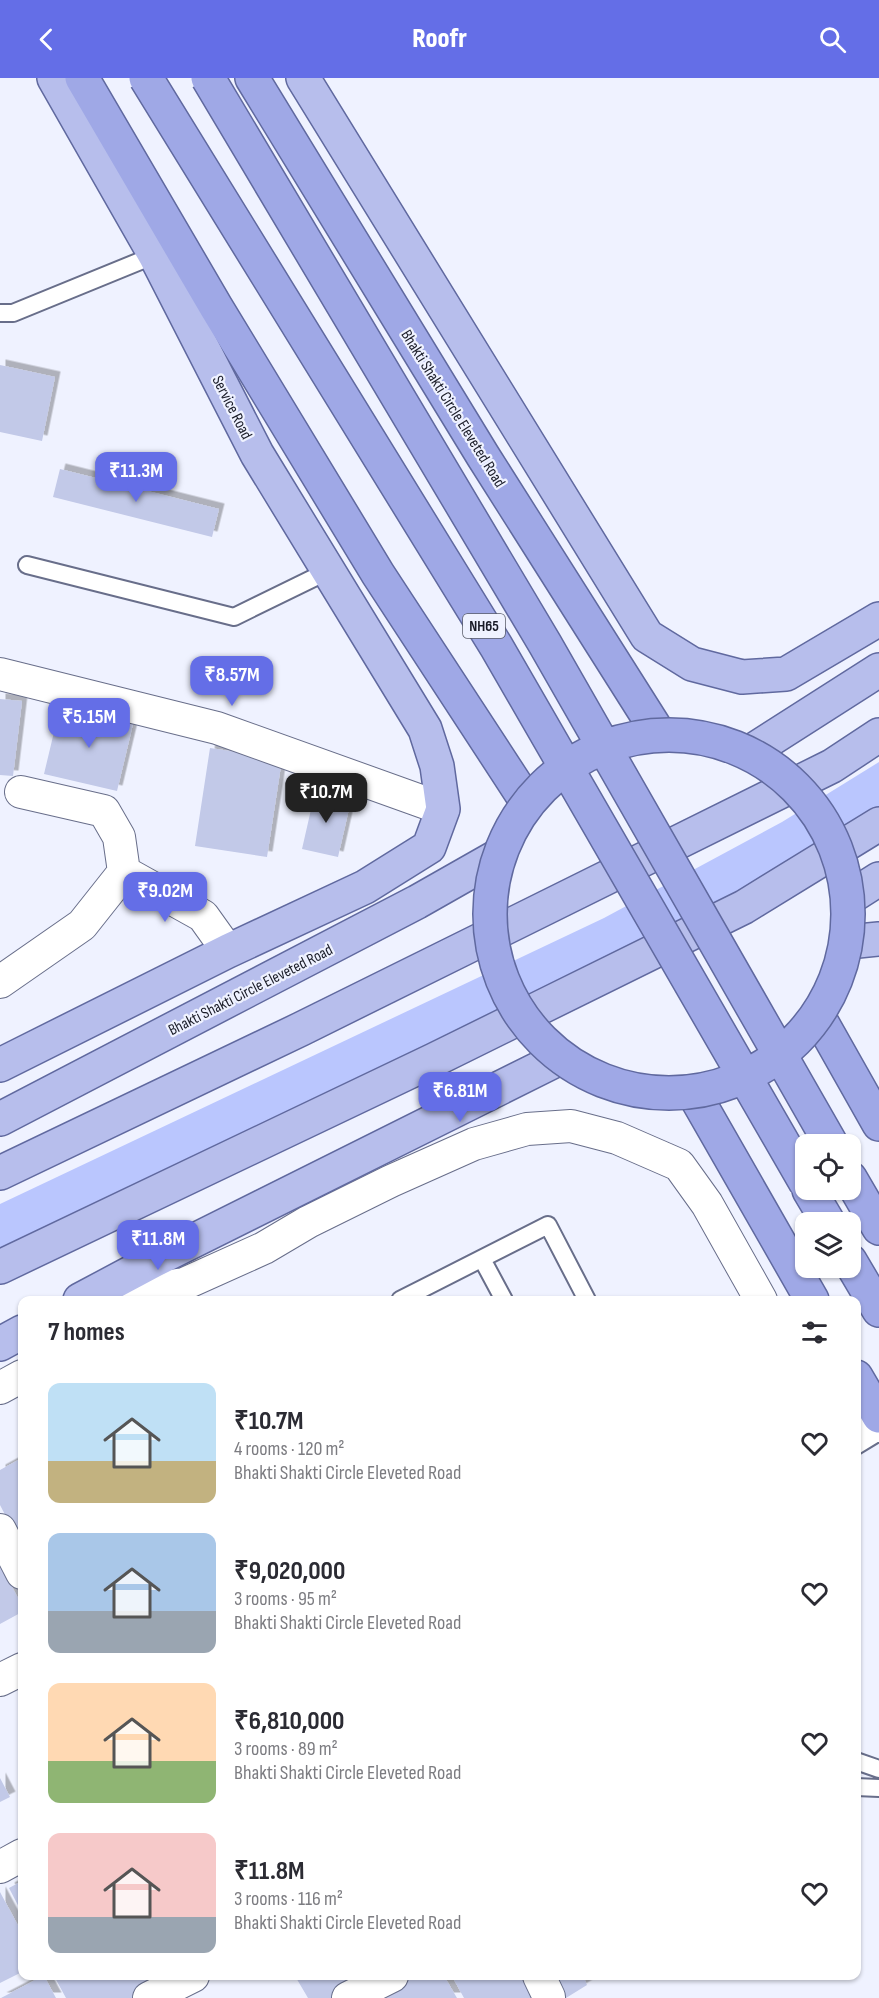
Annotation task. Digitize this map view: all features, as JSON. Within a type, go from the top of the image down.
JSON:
[{"type":"highway","points":[[82,78],[216,307],[378,574],[527,802]]},
{"type":"highway","name":"NH65","points":[[146,78],[496,646],[795,1164]]},
{"type":"highway","name":"NH65","points":[[208,78],[545,644],[825,1134]]},
{"type":"highway","name":"Bhakti Shakti Circle Eleveted Road","points":[[252,78],[483,456],[659,734]]},
{"type":"highway","points":[[659,734],[705,738],[749,753],[798,789],[833,839],[863,940],[837,980],[818,1016],[794,1044],[764,1067],[730,1083],[693,1092],[658,1093],[624,1088],[591,1076],[561,1058],[521,1017],[496,967],[489,911],[498,856],[527,802],[564,767],[609,744],[659,734]]},
{"type":"highway","points":[[818,1016],[879,1124]]},
{"type":"highway","points":[[693,1092],[810,1296]]},
{"type":"highway","points":[[861,1197],[879,1228]]},
{"type":"highway","points":[[860,1278],[879,1310]]},
{"type":"highway","points":[[861,1385],[879,1416]]},
{"type":"main road","name":"Service Road","points":[[54,78],[155,255],[257,454],[425,729],[437,766],[443,809]]},
{"type":"main road","points":[[303,78],[647,636],[692,664],[742,677],[786,674],[879,619]]},
{"type":"main road","points":[[749,753],[879,670]]},
{"type":"main road","points":[[0,1173],[301,1029],[832,766],[879,735]]},
{"type":"main road","points":[[0,1065],[228,951],[365,887],[429,846],[443,809]]},
{"type":"main road","points":[[0,1268],[434,1060],[744,907],[879,824]]},
{"type":"main road","name":"Bhakti Shakti Circle Eleveted Road","points":[[0,1119],[417,902],[498,856]]},
{"type":"main road","points":[[849,898],[879,879]]},
{"type":"main road","points":[[88,1296],[155,1260],[561,1058]]},
{"type":"main road","points":[[0,1344],[18,1334]]},
{"type":"street","points":[[0,674],[217,728],[443,809]]},
{"type":"street","points":[[0,982],[82,924],[124,872],[119,837],[104,811],[21,792]]},
{"type":"street","points":[[124,872],[203,916],[228,951]]},
{"type":"street","points":[[172,1296],[189,1292],[308,1222],[391,1181],[474,1144],[526,1129],[571,1126],[617,1138],[679,1165],[706,1204],[759,1296]]},
{"type":"street","points":[[135,1296],[189,1292]]},
{"type":"street","points":[[0,1388],[18,1378]]},
{"type":"street","points":[[861,1421],[879,1426]]},
{"type":"street","points":[[0,1530],[18,1566]]},
{"type":"street","points":[[0,1680],[18,1671]]},
{"type":"street","points":[[0,1867],[18,1857]]},
{"type":"street","points":[[149,1998],[185,1980]]},
{"type":"street","points":[[348,1998],[384,1980]]},
{"type":"lane","points":[[0,313],[13,313],[155,255]]},
{"type":"lane","points":[[27,565],[234,617],[328,571]]},
{"type":"lane","points":[[432,1293],[482,1259],[548,1225],[585,1296]]},
{"type":"lane","points":[[482,1259],[502,1296]]},
{"type":"lane","points":[[861,1443],[879,1431]]},
{"type":"lane","points":[[861,1763],[879,1769]]},
{"type":"lane","points":[[861,1787],[879,1788]]},
{"type":"shaded area","points":[[879,762],[879,817],[785,875],[0,1265],[0,1204],[604,918],[782,822]]},
{"type":"building","points":[[0,365],[55,377],[42,441],[0,432]]},
{"type":"building","points":[[60,469],[219,509],[212,537],[53,497]]},
{"type":"building","points":[[0,699],[22,701],[13,776],[0,775]]},
{"type":"building","points":[[60,707],[133,724],[117,791],[44,774]]},
{"type":"building","points":[[210,748],[282,759],[267,857],[195,846]]},
{"type":"building","points":[[315,792],[351,800],[338,857],[302,849]]},
{"type":"building","points":[[18,1460],[18,1539],[0,1505],[0,1470]]},
{"type":"building","points":[[0,1564],[18,1598],[18,1614],[0,1624]]},
{"type":"building","points":[[0,1778],[10,1797],[0,1802]]},
{"type":"building","points":[[18,1883],[18,1905],[9,1888]]},
{"type":"building","points":[[0,1892],[18,1926],[18,1974],[0,1983]]},
{"type":"building","points":[[35,1980],[46,1980],[56,1998],[1,1998]]},
{"type":"building","points":[[56,1980],[147,1980],[152,1989],[136,1998],[66,1998]]},
{"type":"building","points":[[297,1980],[359,1980],[343,1998],[308,1998]]},
{"type":"building","points":[[402,1980],[446,1980],[457,1998],[376,1998],[374,1995]]},
{"type":"building","points":[[454,1980],[534,1980],[541,1998],[464,1998]]},
{"type":"building","points":[[551,1980],[585,1980],[587,1985],[566,1998],[561,1998]]}]
